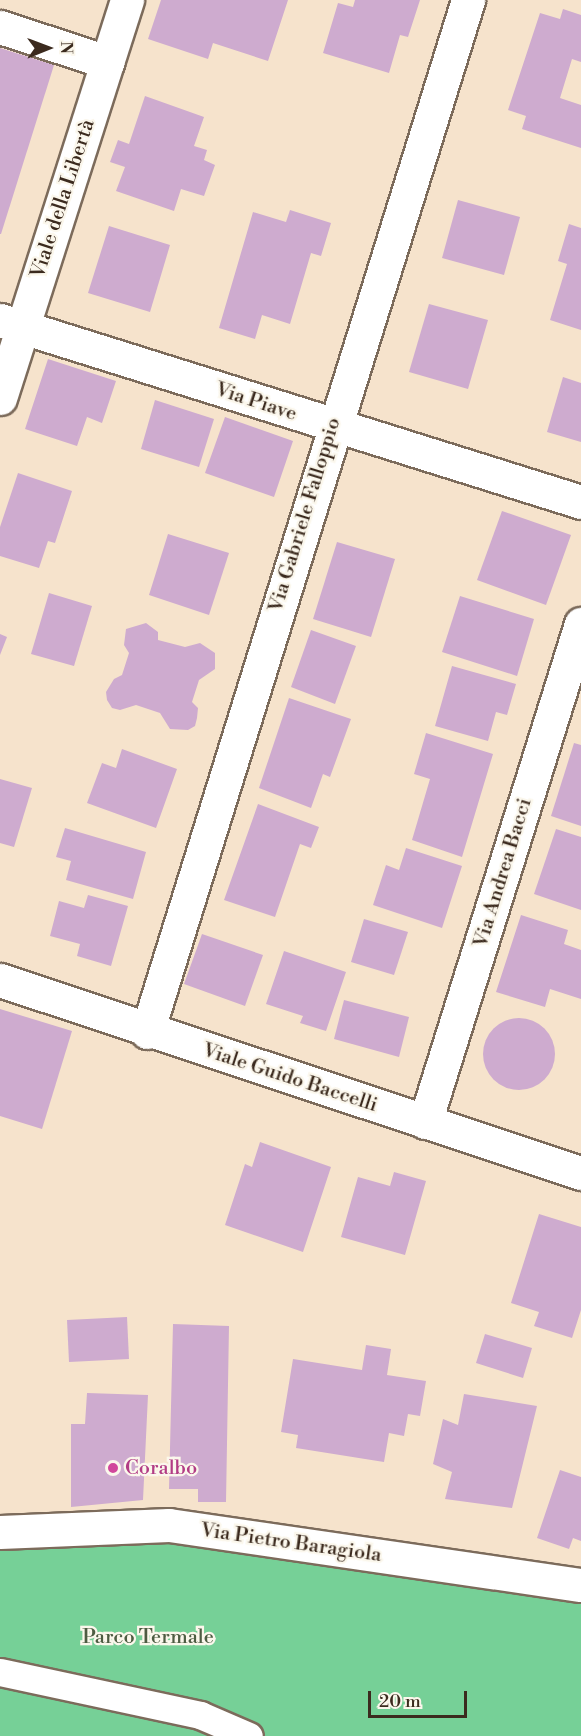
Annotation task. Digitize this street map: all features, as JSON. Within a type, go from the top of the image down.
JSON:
[{"type":"street","name":"Viale della Libertà","points":[[0,398],[11,323],[107,62],[127,0]]},
{"type":"street","name":"Via Gabriele Falloppio","points":[[147,1032],[333,426],[468,0]]},
{"type":"street","points":[[0,27],[107,62]]},
{"type":"street","name":"Via Piave","points":[[11,323],[581,502]]},
{"type":"street","name":"Via Andrea Bacci","points":[[425,1122],[581,624]]},
{"type":"street","name":"Viale Guido Baccelli","points":[[0,980],[147,1032],[581,1173]]},
{"type":"street","name":"Via Pietro Baragiola","points":[[0,1532],[169,1525],[581,1585]]},
{"type":"street","points":[[0,1672],[200,1715],[249,1736]]},
{"type":"green space","name":"Parco Termale","points":[[169,1536],[581,1604],[581,1736],[0,1736],[0,1543]]},
{"type":"building","points":[[161,0],[288,0],[268,61],[213,43],[208,59],[148,39]]},
{"type":"building","points":[[355,0],[420,0],[408,37],[400,35],[389,73],[323,53],[338,3],[353,7]]},
{"type":"building","points":[[563,9],[581,15],[581,62],[572,59],[560,98],[581,105],[581,148],[522,129],[526,116],[508,110],[540,13],[560,19]]},
{"type":"building","points":[[0,48],[54,65],[1,234],[0,234]]},
{"type":"building","points":[[145,96],[204,117],[194,146],[207,150],[204,160],[215,165],[204,196],[181,189],[174,211],[116,191],[125,167],[110,162],[118,140],[129,144]]},
{"type":"building","points":[[458,200],[520,217],[504,275],[442,258]]},
{"type":"building","points":[[290,210],[331,223],[321,256],[311,253],[290,324],[262,315],[255,339],[219,328],[253,212],[286,222]]},
{"type":"building","points":[[569,224],[581,228],[581,330],[550,320],[567,264],[558,261]]},
{"type":"building","points":[[109,226],[170,245],[150,312],[88,293]]},
{"type":"building","points":[[429,304],[488,320],[468,389],[409,372]]},
{"type":"building","points":[[48,359],[116,381],[102,423],[87,417],[77,446],[25,429]]},
{"type":"building","points":[[563,377],[581,383],[581,442],[547,432]]},
{"type":"building","points":[[155,400],[214,419],[199,467],[141,449]]},
{"type":"building","points":[[225,417],[293,441],[274,497],[205,473]]},
{"type":"building","points":[[18,473],[72,491],[55,543],[48,541],[39,568],[0,556],[0,527]]},
{"type":"building","points":[[502,511],[571,535],[546,605],[477,580]]},
{"type":"building","points":[[168,534],[229,553],[209,615],[149,595]]},
{"type":"building","points":[[337,542],[395,559],[371,637],[313,619]]},
{"type":"building","points":[[49,593],[92,606],[74,666],[31,654]]},
{"type":"building","points":[[460,596],[534,619],[517,676],[442,652]]},
{"type":"building","points":[[146,623],[158,632],[158,640],[185,647],[200,643],[215,653],[215,669],[199,680],[192,702],[198,708],[197,718],[195,726],[188,730],[170,729],[160,713],[136,705],[120,710],[112,708],[107,700],[106,692],[114,679],[122,675],[129,653],[124,645],[126,629]]},
{"type":"building","points":[[311,630],[356,646],[335,704],[291,687]]},
{"type":"building","points":[[0,634],[7,637],[0,655]]},
{"type":"building","points":[[452,666],[516,684],[507,715],[496,712],[488,741],[435,726]]},
{"type":"building","points":[[289,698],[351,719],[330,777],[323,774],[311,808],[259,788]]},
{"type":"building","points":[[426,733],[493,754],[462,857],[412,840],[430,779],[414,774]]},
{"type":"building","points":[[574,743],[581,745],[581,826],[551,816]]},
{"type":"building","points":[[122,749],[177,769],[156,828],[87,803],[102,763],[116,768]]},
{"type":"building","points":[[0,779],[32,788],[14,847],[0,843]]},
{"type":"building","points":[[258,804],[319,827],[311,848],[300,844],[275,917],[224,900]]},
{"type":"building","points":[[65,828],[146,852],[133,899],[66,880],[71,861],[56,857]]},
{"type":"building","points":[[556,829],[581,837],[581,910],[534,894]]},
{"type":"building","points":[[406,848],[462,866],[442,928],[373,905],[386,865],[399,870]]},
{"type":"building","points":[[88,895],[128,906],[111,966],[77,956],[80,944],[50,936],[59,901],[84,908]]},
{"type":"building","points":[[521,915],[568,930],[564,944],[581,950],[581,999],[550,989],[545,1007],[496,992]]},
{"type":"building","points":[[364,919],[408,932],[394,975],[351,962]]},
{"type":"building","points":[[202,934],[263,955],[245,1006],[184,984]]},
{"type":"building","points":[[284,951],[346,972],[326,1031],[300,1023],[303,1016],[266,1004]]},
{"type":"building","points":[[344,1000],[409,1017],[399,1057],[334,1039]]},
{"type":"building","points":[[0,1009],[72,1031],[42,1129],[0,1116]]},
{"type":"building","points":[[526,1018],[545,1028],[553,1040],[555,1054],[553,1068],[545,1080],[533,1088],[512,1090],[493,1080],[485,1068],[483,1047],[493,1028],[505,1020]]},
{"type":"building","points":[[260,1142],[331,1167],[303,1252],[225,1225],[245,1164],[252,1167]]},
{"type":"building","points":[[394,1172],[426,1181],[405,1255],[341,1237],[358,1177],[390,1186]]},
{"type":"building","points":[[539,1214],[581,1227],[581,1310],[572,1338],[534,1326],[539,1312],[511,1303]]},
{"type":"building","points":[[127,1317],[129,1359],[69,1362],[67,1320]]},
{"type":"building","points":[[173,1324],[229,1326],[226,1502],[198,1502],[198,1489],[169,1489]]},
{"type":"building","points":[[485,1334],[532,1348],[523,1378],[476,1363]]},
{"type":"building","points":[[366,1345],[391,1349],[387,1375],[426,1381],[420,1416],[408,1414],[404,1436],[389,1433],[384,1462],[296,1448],[298,1435],[281,1432],[293,1359],[362,1370]]},
{"type":"building","points":[[87,1393],[148,1395],[143,1500],[71,1507],[71,1424],[85,1424]]},
{"type":"building","points":[[464,1394],[537,1406],[512,1508],[445,1499],[452,1472],[433,1464],[443,1419],[458,1425]]},
{"type":"building","points":[[560,1470],[581,1477],[581,1541],[573,1538],[569,1549],[537,1538]]},
{"type":"place","name":"Coralbo","points":[[113,1468]]}]
